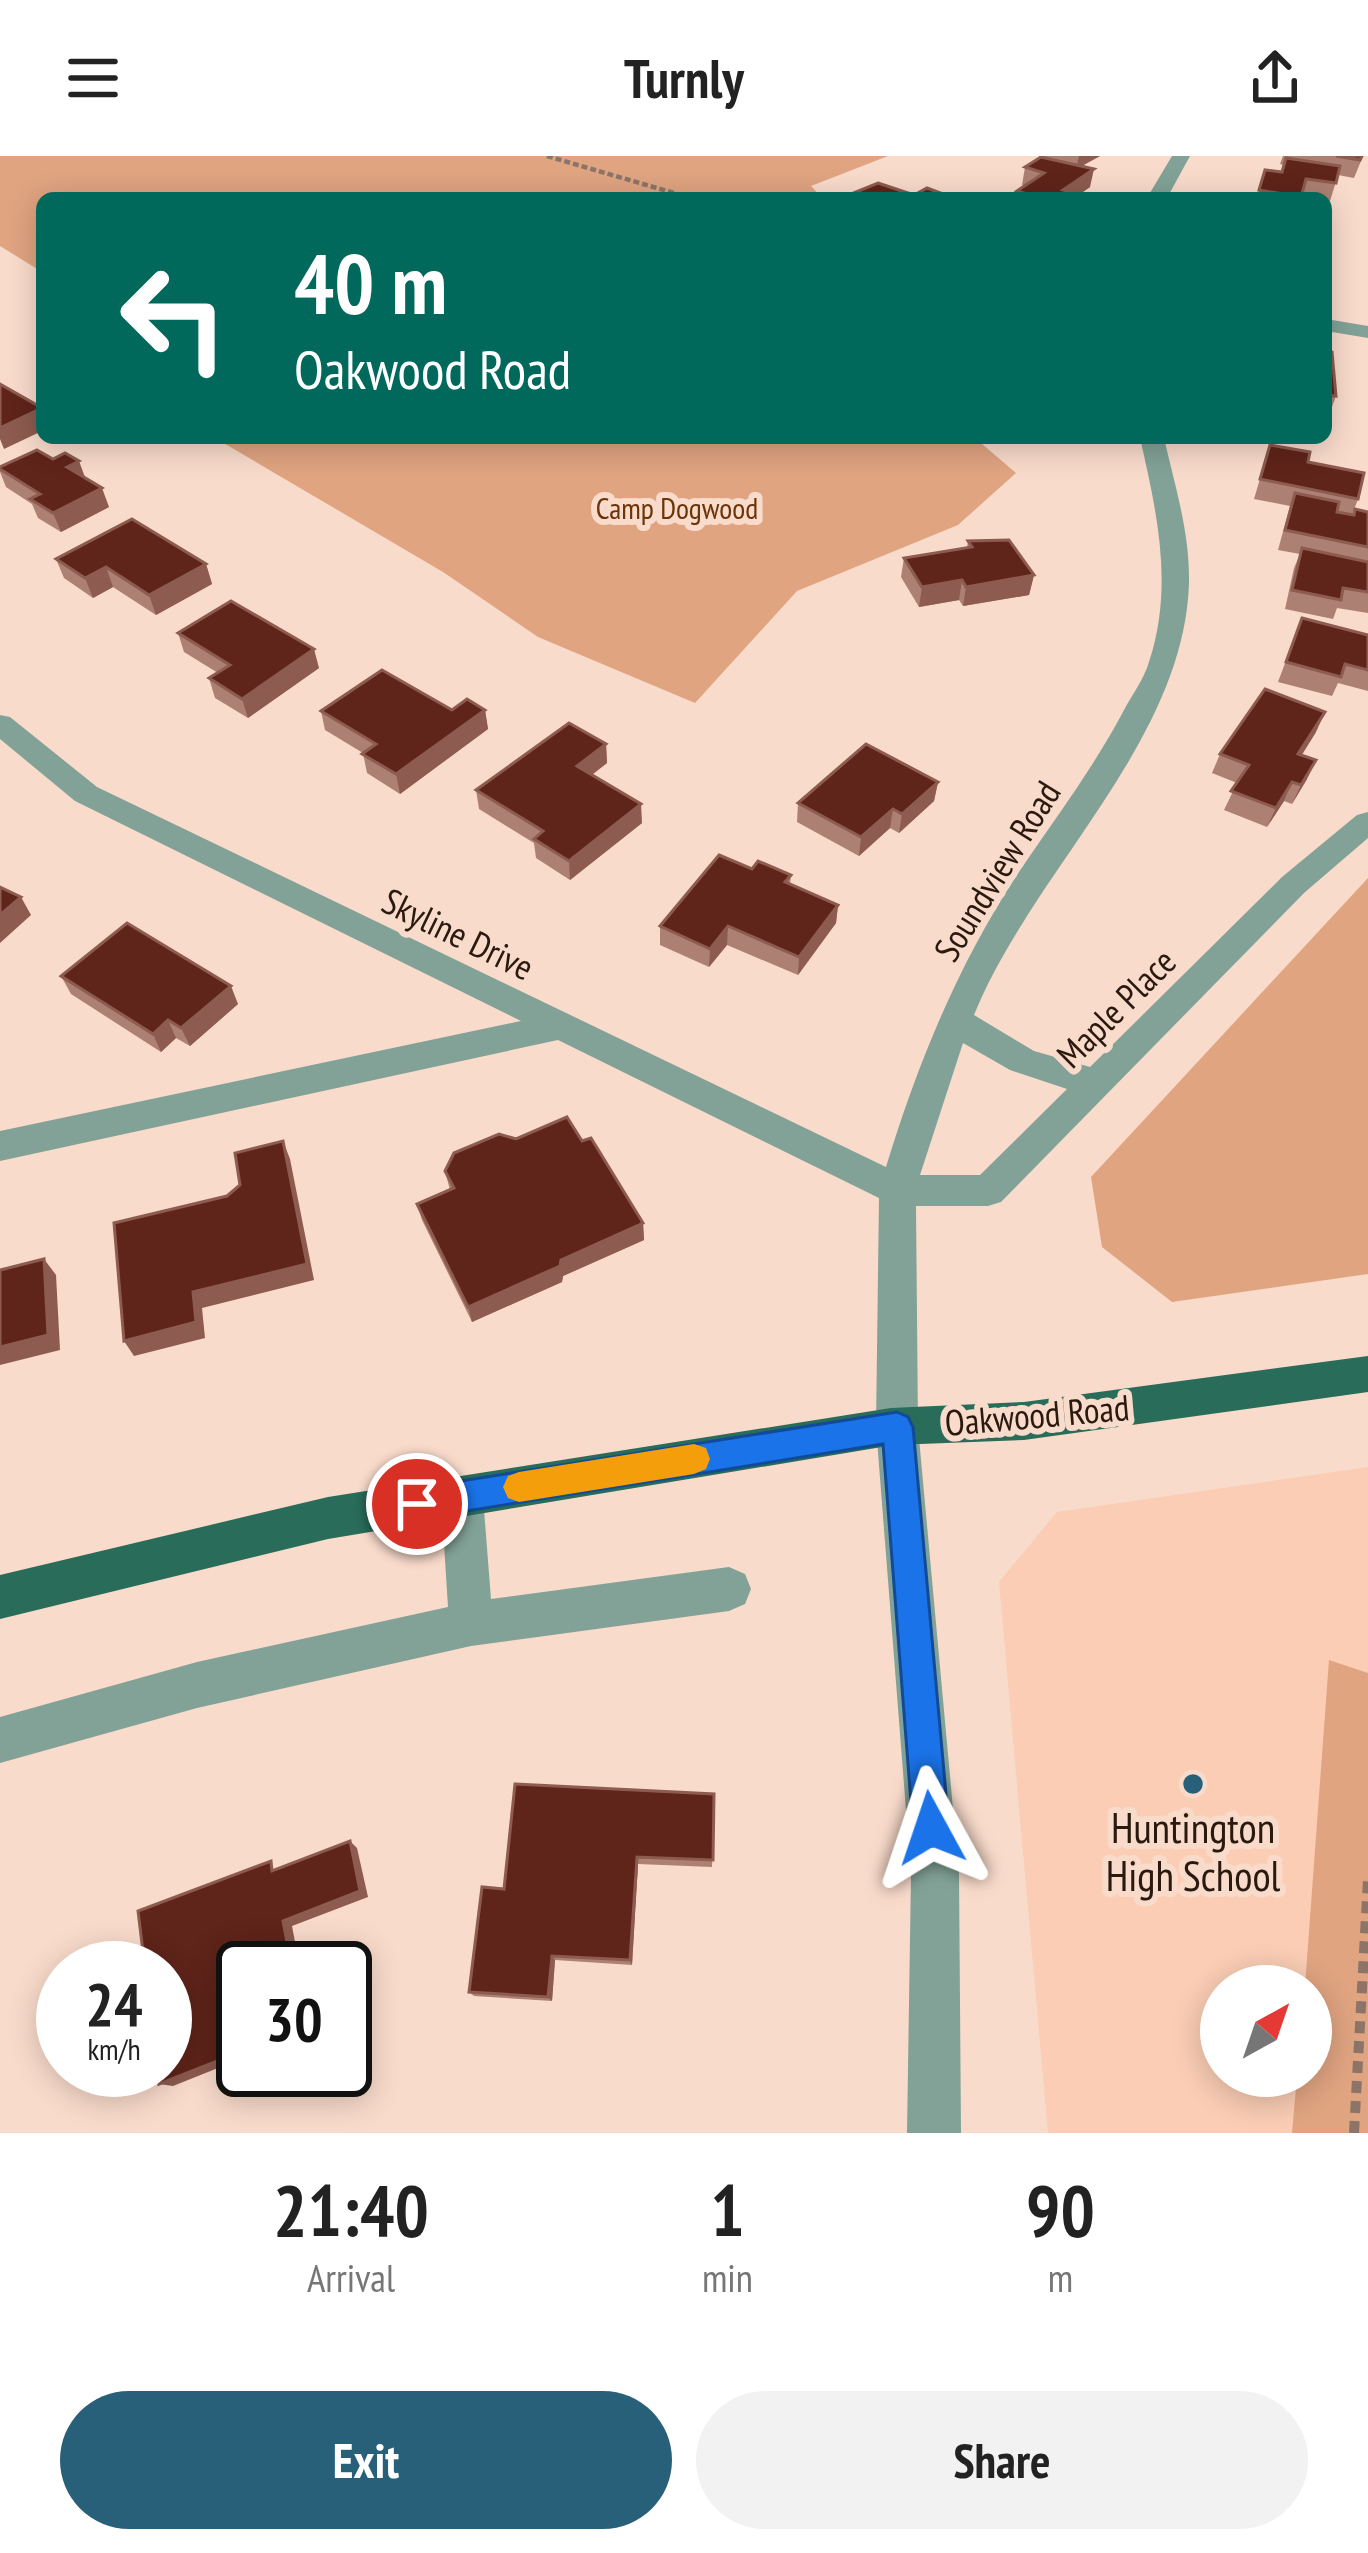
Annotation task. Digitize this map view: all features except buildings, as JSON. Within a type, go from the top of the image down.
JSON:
[{"type":"main road","name":"Oakwood Road","points":[[0,1597],[328,1518],[894,1427],[1024,1421],[1368,1374]]},
{"type":"street","points":[[1160,192],[1181,156]]},
{"type":"street","points":[[1332,326],[1368,332]]},
{"type":"street","name":"Soundview Road","points":[[934,2133],[935,1874],[894,1427],[897,1190],[926,1092],[974,974],[1036,871],[1103,778],[1163,663],[1176,585],[1174,533],[1152,444]]},
{"type":"street","name":"Skyline Drive","points":[[0,724],[86,794],[897,1190]]},
{"type":"street","name":"Maple Place","points":[[897,1190],[988,1191],[1294,885],[1368,822]]},
{"type":"street","points":[[956,1020],[990,1047],[1041,1072],[1097,1082]]},
{"type":"street","points":[[0,1146],[557,1027]]},
{"type":"street","points":[[462,1497],[471,1624]]},
{"type":"street","points":[[0,1740],[197,1685],[471,1624],[729,1589]]},
{"type":"path","points":[[547,156],[670,192]]},
{"type":"path","points":[[1354,2133],[1368,1880]]},
{"type":"shaded area","name":"Huntington High School","points":[[1368,1467],[1368,2133],[1048,2133],[999,1582],[1057,1512]]},
{"type":"green space","points":[[0,156],[888,156],[811,186],[816,192],[36,192],[36,268],[0,246]]},
{"type":"green space","name":"Camp Dogwood","points":[[225,444],[982,444],[1016,473],[958,525],[797,591],[695,703],[538,637],[443,572]]},
{"type":"green space","points":[[1368,878],[1368,1274],[1172,1302],[1102,1247],[1091,1177]]},
{"type":"green space","points":[[1329,1660],[1368,1673],[1368,2133],[1292,2133],[1295,2097],[1332,2097],[1332,1965],[1307,1965]]},
{"type":"slow traffic","points":[[519,1487],[694,1459]]},
{"type":"place","name":"Huntington High School","points":[[1193,1784]]},
{"type":"route","points":[[417,1504],[897,1427],[931,1828]]}]
